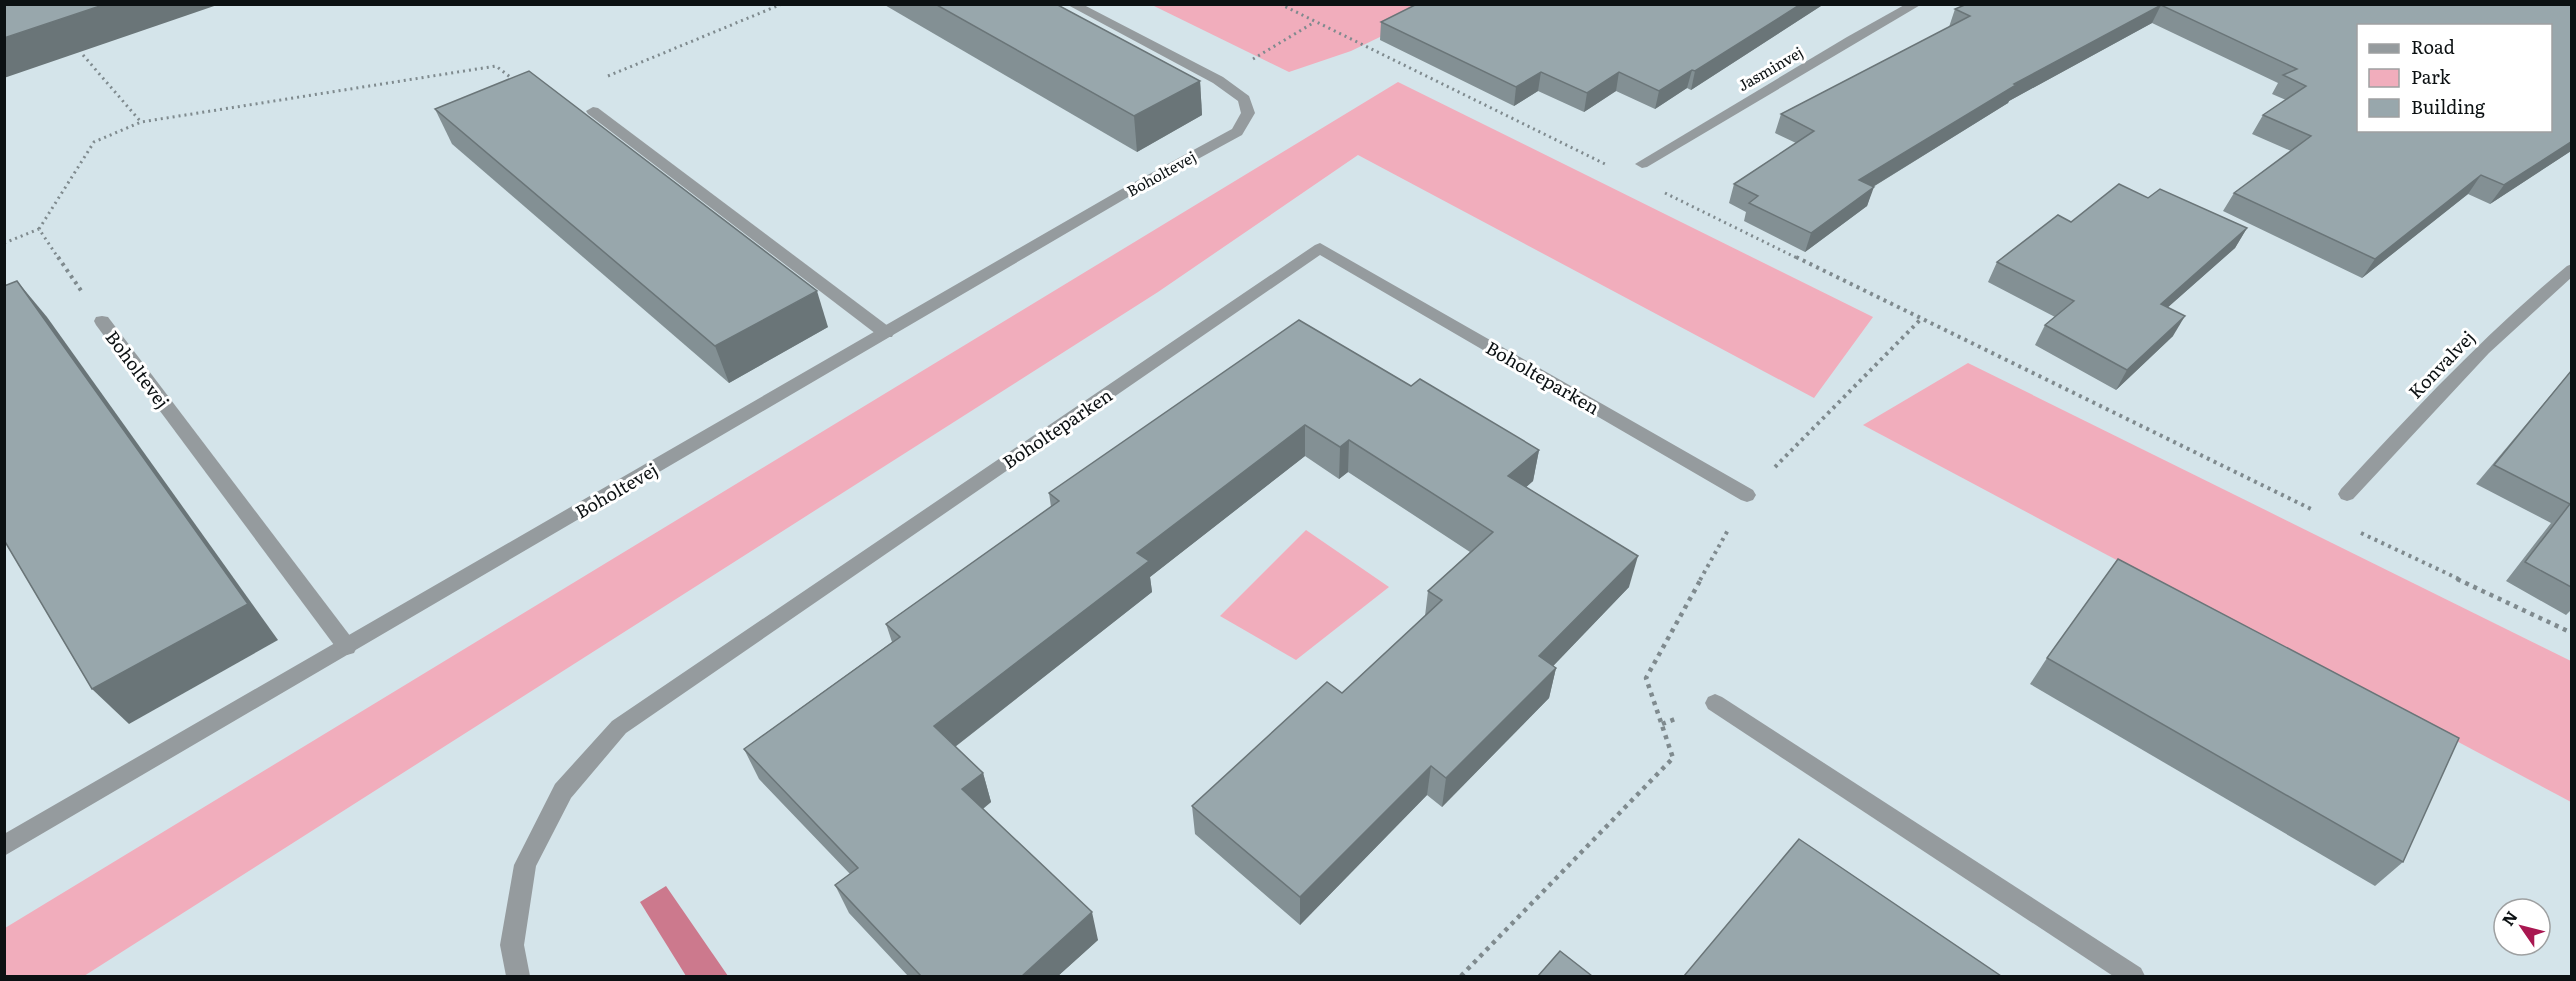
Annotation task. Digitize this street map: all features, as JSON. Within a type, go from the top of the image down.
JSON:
[{"type":"street","name":"Boholtevej","points":[[4,846],[1125,193],[1237,132],[1248,113],[1244,99],[1218,80],[1072,4]]},
{"type":"street","name":"Jasminvej","points":[[1642,164],[1916,4]]},
{"type":"street","points":[[593,111],[886,333]]},
{"type":"street","name":"Boholteparken","points":[[518,976],[512,945],[525,865],[563,790],[619,727],[1320,248],[1748,495]]},
{"type":"street","name":"Konvalvej","points":[[2347,494],[2465,366],[2523,309],[2571,269]]},
{"type":"street","name":"Boholtevej","points":[[102,321],[347,647]]},
{"type":"street","points":[[1715,703],[2133,976]]},
{"type":"path","points":[[598,80],[782,4]]},
{"type":"path","points":[[1280,4],[1314,23],[1615,169]]},
{"type":"path","points":[[1218,80],[1314,23]]},
{"type":"path","points":[[83,55],[141,122]]},
{"type":"path","points":[[4,243],[39,229],[94,142],[141,122],[495,66],[520,84]]},
{"type":"path","points":[[1657,189],[1920,320],[2316,511]]},
{"type":"path","points":[[39,229],[102,321]]},
{"type":"path","points":[[1461,976],[1673,758],[1646,678],[1748,495],[1920,320]]},
{"type":"path","points":[[2358,532],[2571,633]]},
{"type":"green space","points":[[1152,5],[1446,5],[1351,51],[1289,72]]},
{"type":"green space","points":[[1398,82],[1873,317],[1814,398],[1358,155],[1158,292],[84,976],[5,976],[5,928]]},
{"type":"green space","points":[[1968,363],[2571,661],[2571,802],[1863,425]]},
{"type":"green space","points":[[1306,530],[1389,587],[1296,660],[1220,616]]},
{"type":"shaded area","points":[[666,886],[728,976],[686,976],[640,902]]},
{"type":"building","points":[[4,4],[106,4],[4,38]]},
{"type":"building","points":[[935,4],[1056,4],[1200,81],[1134,116]]},
{"type":"building","points":[[1417,4],[1801,4],[1659,91],[1619,72],[1587,93],[1541,72],[1516,87],[1381,22]]},
{"type":"building","points":[[1967,4],[2571,4],[2571,142],[2504,185],[2481,175],[2375,259],[2234,193],[2311,136],[2263,115],[2306,86],[2283,75],[2297,69],[2161,5],[2014,84],[2016,85],[1859,180],[1874,187],[1811,233],[1749,203],[1758,196],[1734,184],[1814,131],[1781,114],[1970,16],[1955,9]]},
{"type":"building","points":[[529,71],[817,291],[715,346],[435,109]]},
{"type":"building","points":[[2119,184],[2148,198],[2160,189],[2247,228],[2161,304],[2185,316],[2127,370],[2045,325],[2074,301],[1997,262],[2058,215],[2071,222]]},
{"type":"building","points":[[17,281],[248,604],[92,689],[4,540],[4,286]]},
{"type":"building","points":[[1299,320],[1411,386],[1420,379],[1539,450],[1508,476],[1638,556],[1539,656],[1556,668],[1446,778],[1431,766],[1300,897],[1192,806],[1327,682],[1342,693],[1442,600],[1428,591],[1493,532],[1349,440],[1340,447],[1305,425],[1137,553],[1149,561],[934,726],[983,773],[962,789],[1092,912],[1022,976],[921,976],[835,885],[858,868],[744,749],[900,637],[886,624],[1059,501],[1049,493]]},
{"type":"building","points":[[2571,371],[2571,587],[2525,562],[2570,504],[2494,465]]},
{"type":"building","points":[[2118,559],[2459,738],[2403,862],[2047,658]]},
{"type":"building","points":[[1799,839],[2001,976],[1684,976]]},
{"type":"building","points":[[1560,951],[1592,976],[1538,976]]}]
